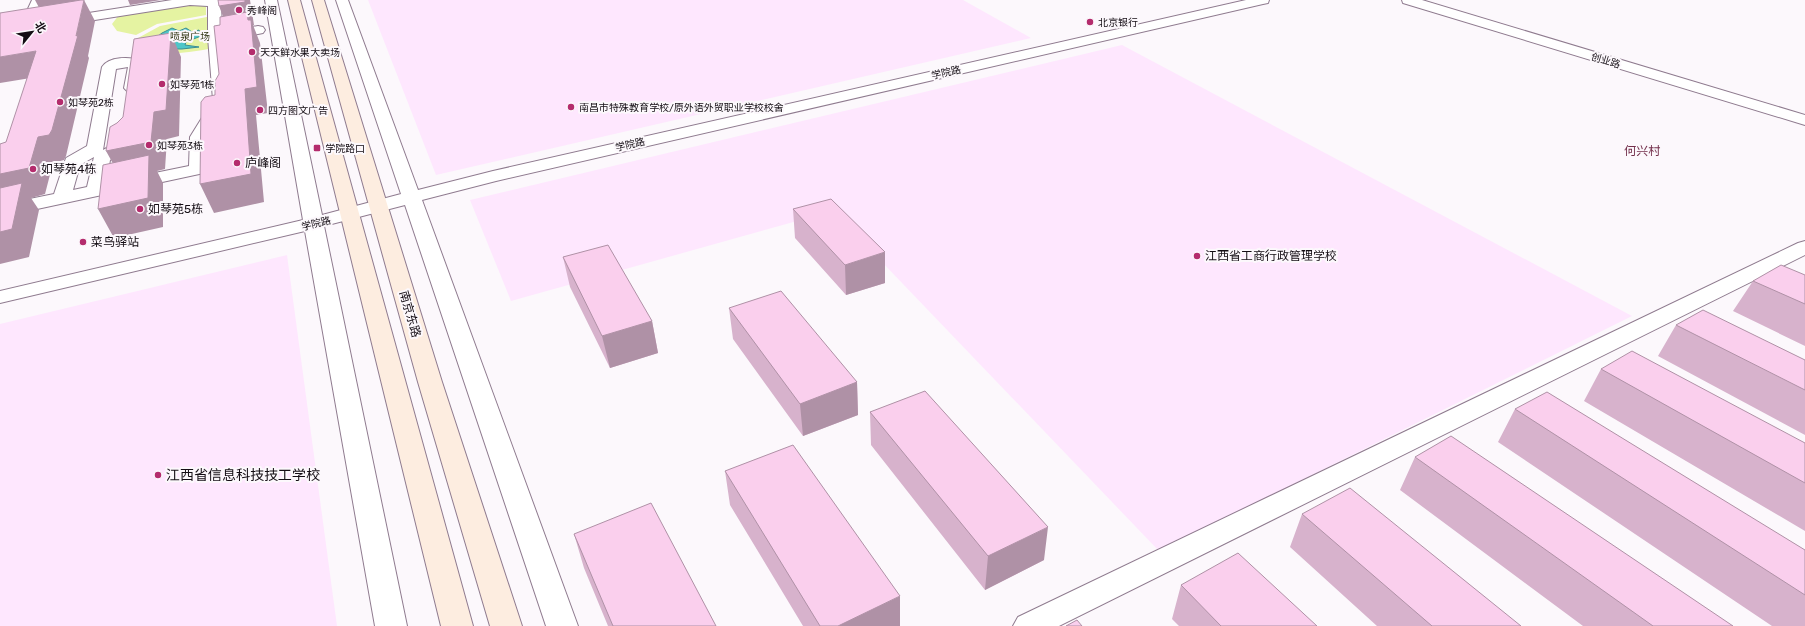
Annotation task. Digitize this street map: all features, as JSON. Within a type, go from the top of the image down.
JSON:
[{"type":"main road","points":[[294,0],[457,626]]},
{"type":"main road","name":"南京东路","points":[[318,0],[430,382],[506,626]]},
{"type":"street","points":[[27,26],[38,0]]},
{"type":"street","points":[[271,0],[391,626]]},
{"type":"street","points":[[342,0],[562,626]]},
{"type":"street","name":"学院路","points":[[0,297],[314,223],[493,176],[1263,0]]},
{"type":"street","name":"创业路","points":[[1408,0],[1805,120]]},
{"type":"street","points":[[0,211],[198,169],[198,136],[221,100],[215,37],[214,3],[190,1],[113,7],[46,23],[13,28]]},
{"type":"street","points":[[215,37],[258,30]]},
{"type":"street","points":[[62,198],[72,162],[95,149],[110,67],[122,62],[136,63],[124,145],[102,158],[95,191]]},
{"type":"street","points":[[1029,626],[1805,247]]},
{"type":"shaded area","name":"南昌市特殊教育学校/原外语外贸职业学校校舍","points":[[368,0],[963,0],[1031,38],[436,175]]},
{"type":"shaded area","name":"江西省工商行政管理学校","points":[[1122,45],[1632,316],[1159,551],[833,211],[511,301],[470,200]]},
{"type":"shaded area","name":"江西省信息科技技工学校","points":[[287,255],[337,626],[0,626],[0,324]]},
{"type":"green space","points":[[189,4],[206,5],[206,15],[157,24],[136,35],[117,31],[112,24],[119,15]]},
{"type":"green space","name":"喷泉广场","points":[[212,16],[214,48],[175,53],[146,53],[136,51],[138,38],[160,26]]},
{"type":"water","points":[[172,28],[179,31],[186,28],[192,32],[199,30],[201,36],[186,42],[185,45],[199,47],[163,49],[154,39]]},
{"type":"building","points":[[84,0],[76,36],[78,35],[52,130],[49,135],[38,137],[29,168],[0,174],[0,144],[6,142],[36,51],[0,57],[0,13]]},
{"type":"building","points":[[218,0],[245,0],[245,2],[219,6]]},
{"type":"building","points":[[247,12],[248,20],[251,20],[257,87],[245,89],[251,174],[200,184],[201,102],[205,97],[215,95],[215,81],[219,74],[214,26],[220,25],[220,17]]},
{"type":"building","points":[[171,33],[166,110],[154,112],[151,142],[106,151],[110,127],[123,117],[134,39]]},
{"type":"building","points":[[149,155],[148,198],[98,209],[103,165]]},
{"type":"building","points":[[22,183],[12,229],[0,232],[0,188]]},
{"type":"building","points":[[831,199],[885,252],[845,265],[793,209]]},
{"type":"building","points":[[608,245],[652,321],[602,336],[563,257]]},
{"type":"building","points":[[1781,265],[1805,275],[1805,304],[1753,281]]},
{"type":"building","points":[[781,291],[857,382],[800,404],[729,308]]},
{"type":"building","points":[[1703,310],[1805,360],[1805,390],[1676,325]]},
{"type":"building","points":[[1632,351],[1805,443],[1805,483],[1601,369]]},
{"type":"building","points":[[925,391],[1048,527],[988,556],[870,412]]},
{"type":"building","points":[[1547,392],[1805,550],[1805,595],[1515,409]]},
{"type":"building","points":[[1451,436],[1733,626],[1653,626],[1415,457]]},
{"type":"building","points":[[793,445],[900,596],[838,626],[820,626],[725,471]]},
{"type":"building","points":[[1350,488],[1521,626],[1432,626],[1302,514]]},
{"type":"building","points":[[651,503],[716,626],[613,626],[574,534]]},
{"type":"building","points":[[1238,553],[1317,626],[1221,626],[1181,585]]},
{"type":"building","points":[[1077,620],[1082,626],[1066,626]]},
{"type":"place","name":"秀峰阁","points":[[239,10]]},
{"type":"place","name":"北京银行","points":[[1090,22]]},
{"type":"place","name":"天天鲜水果大卖场","points":[[252,52]]},
{"type":"place","name":"如琴苑1栋","points":[[162,84]]},
{"type":"place","name":"如琴苑2栋","points":[[60,102]]},
{"type":"place","name":"南昌市特殊教育学校/原外语外贸职业学校校舍","points":[[571,107]]},
{"type":"place","name":"四方图文广告","points":[[260,110]]},
{"type":"place","name":"如琴苑3栋","points":[[149,145]]},
{"type":"place","name":"学院路口","points":[[317,148]]},
{"type":"place","name":"庐峰阁","points":[[237,163]]},
{"type":"place","name":"如琴苑4栋","points":[[33,169]]},
{"type":"place","name":"如琴苑5栋","points":[[140,209]]},
{"type":"place","name":"菜鸟驿站","points":[[83,242]]},
{"type":"place","name":"江西省工商行政管理学校","points":[[1197,256]]},
{"type":"place","name":"江西省信息科技技工学校","points":[[158,475]]},
{"type":"district","name":"何兴村","points":[[1642,151]]}]
